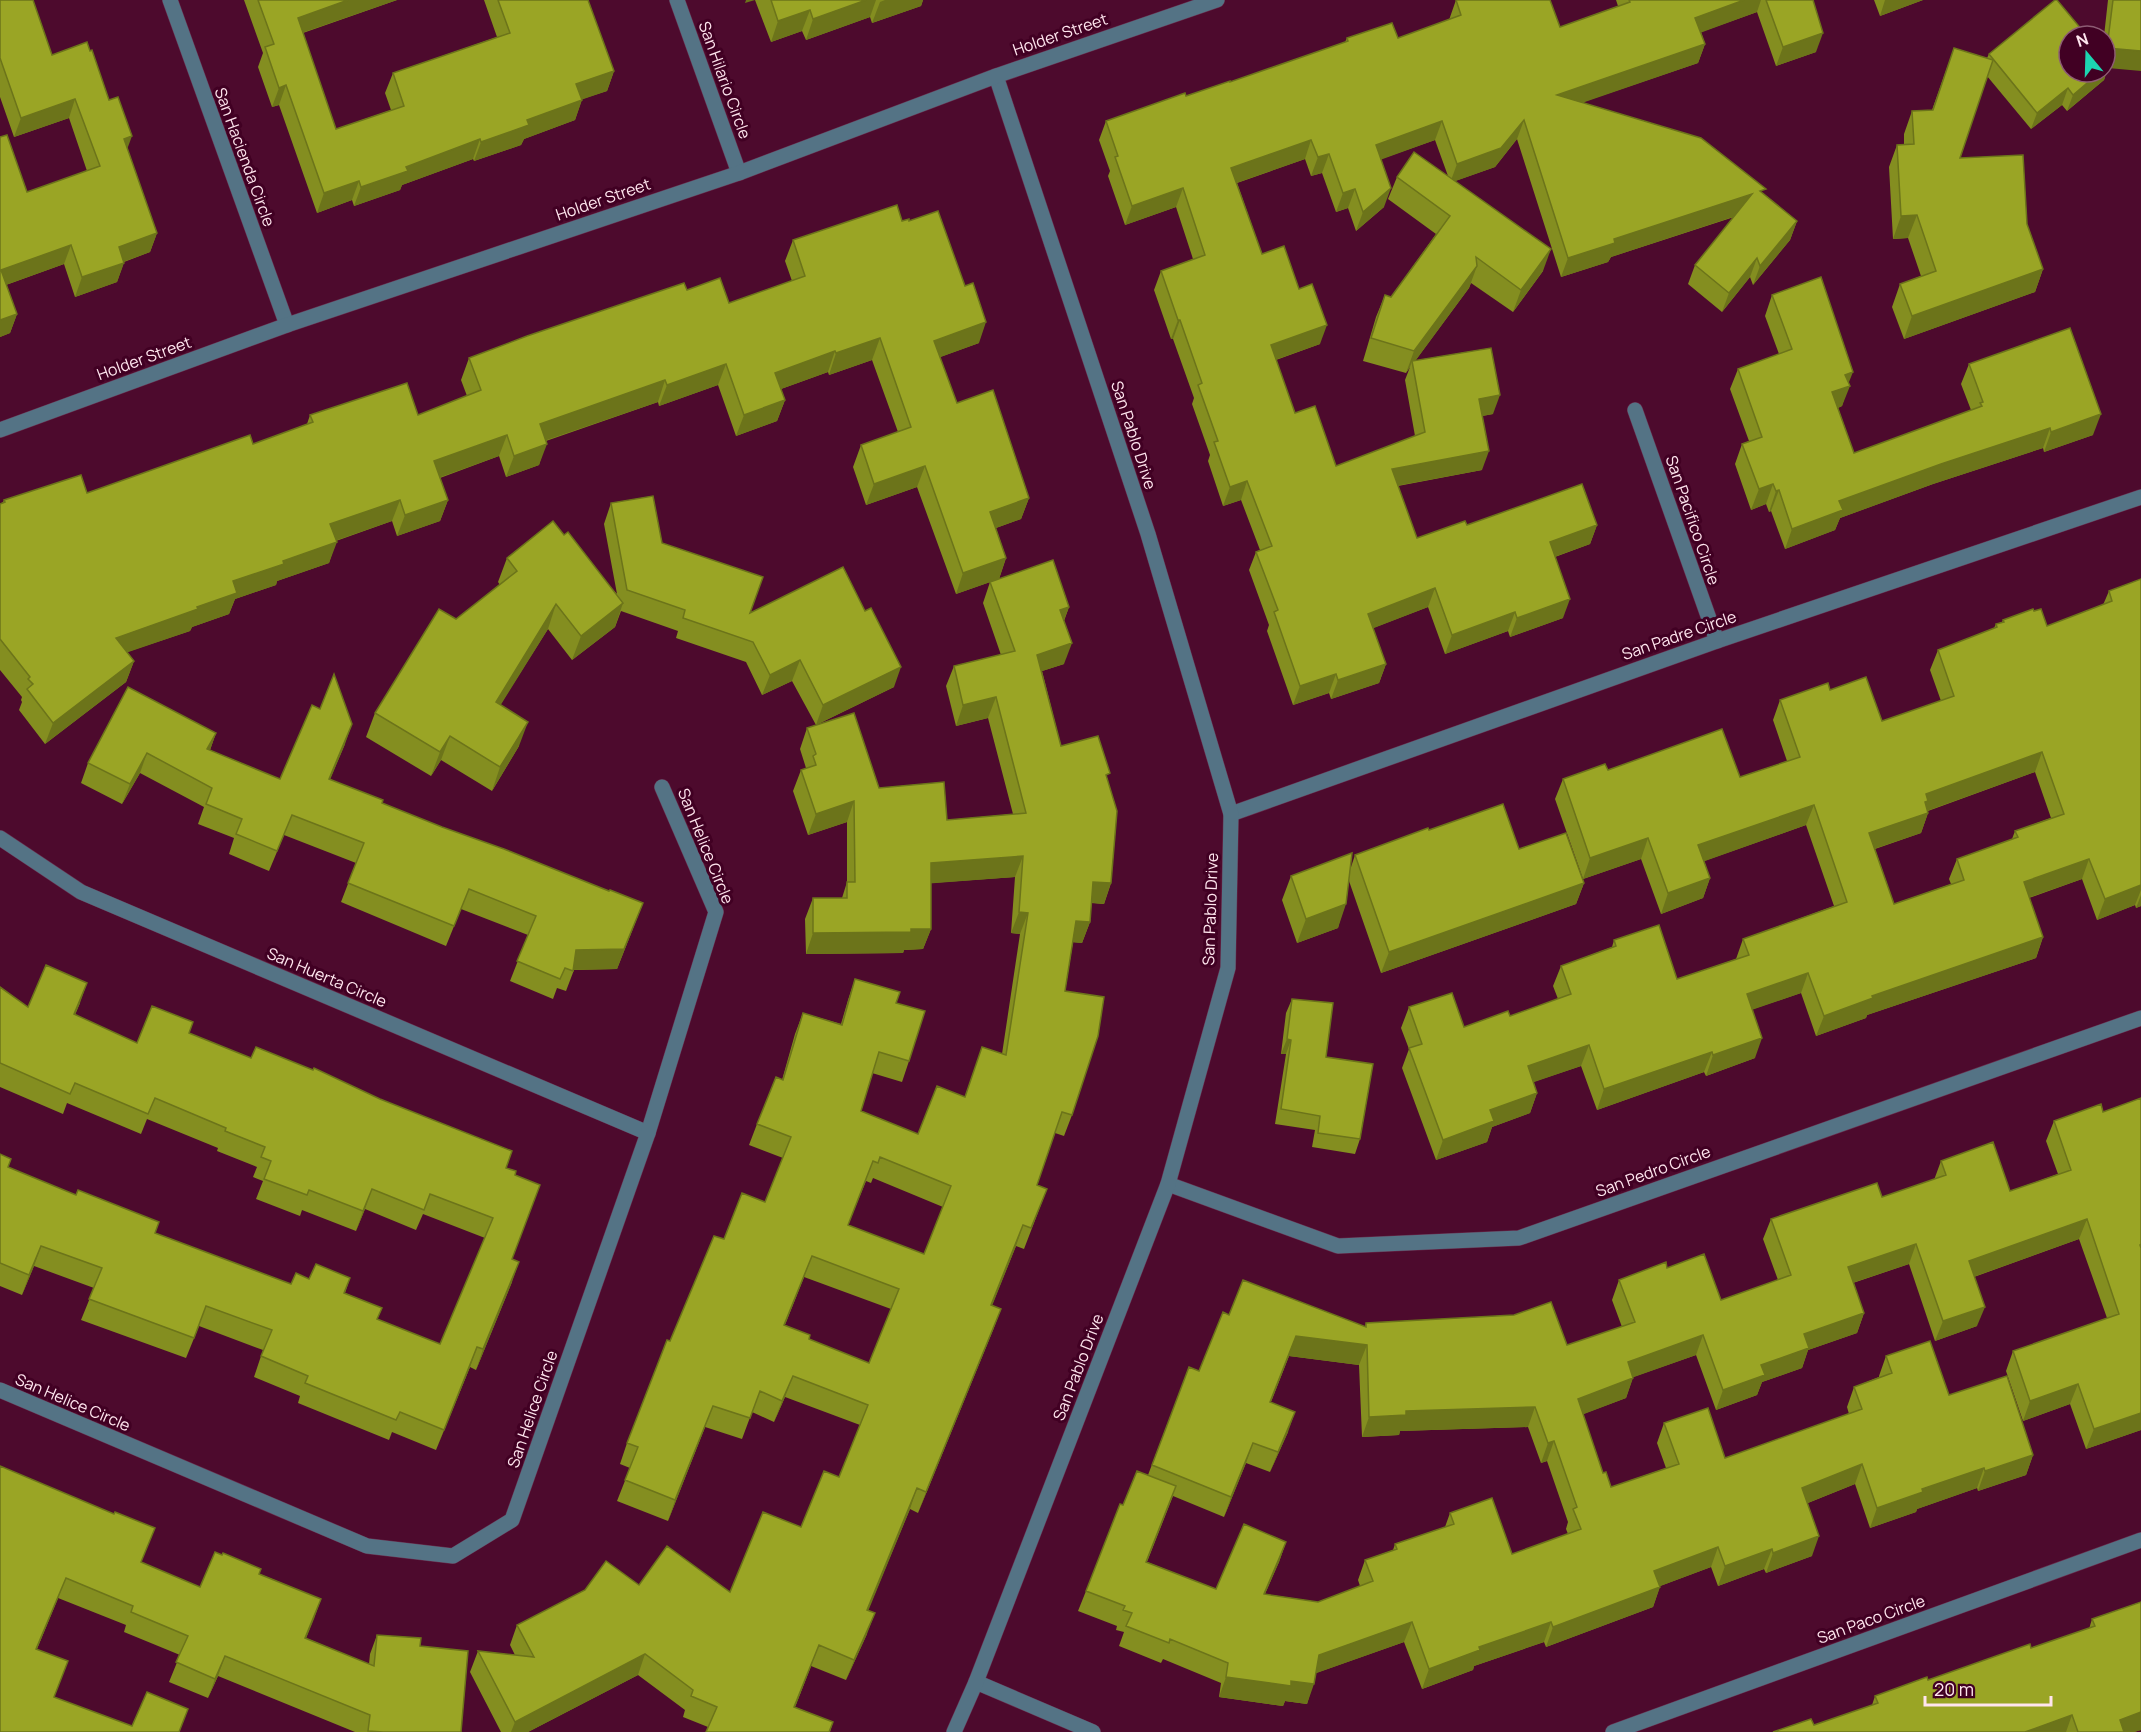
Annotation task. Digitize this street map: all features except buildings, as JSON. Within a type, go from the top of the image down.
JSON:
[{"type":"street","name":"San Hacienda Circle","points":[[170,0],[287,325]]},
{"type":"street","name":"San Hilario Circle","points":[[677,0],[739,173]]},
{"type":"street","name":"Holder Street","points":[[0,430],[287,325],[739,173],[996,75],[1196,3],[1217,0]]},
{"type":"street","name":"San Pablo Drive","points":[[954,1732],[976,1682],[1168,1184],[1228,968],[1231,814],[1148,534],[996,75]]},
{"type":"street","name":"San Pacifico Circle","points":[[1635,410],[1717,641]]},
{"type":"street","name":"San Padre Circle","points":[[1231,814],[1717,641],[2141,497]]},
{"type":"street","name":"San Helice Circle","points":[[0,1390],[367,1546],[453,1556],[512,1520],[648,1133],[716,912],[662,786]]},
{"type":"street","name":"San Huerta Circle","points":[[0,838],[81,892],[648,1133]]},
{"type":"street","name":"San Pedro Circle","points":[[1168,1184],[1338,1246],[1519,1238],[2141,1018]]},
{"type":"street","name":"San Paco Circle","points":[[1613,1732],[2141,1540]]},
{"type":"street","points":[[976,1682],[1093,1732]]}]
